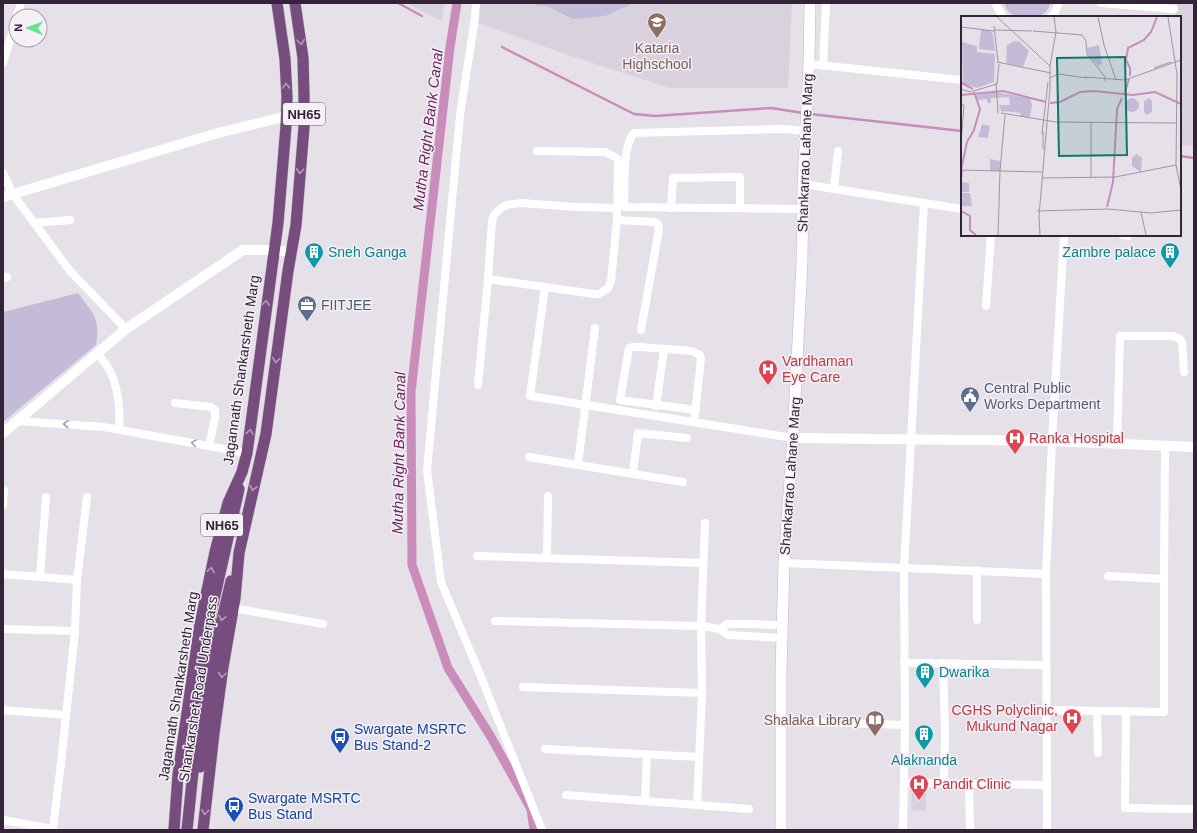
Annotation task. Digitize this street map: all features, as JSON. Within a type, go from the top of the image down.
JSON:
[{"type":"highway","name":"Jagannath Shankarsheth Marg","points":[[174,830],[178,775],[200,624],[215,552],[228,503],[242,472],[246,453],[278,222],[286,116],[285,59],[278,3]]},
{"type":"highway","name":"NH65","points":[[203,830],[220,689],[233,608],[239,553],[266,434],[296,225],[304,127],[304,97],[303,58],[295,3]]},
{"type":"highway","points":[[187,830],[211,613],[236,506],[242,472]]},
{"type":"highway","name":"Shankarshet Road Underpass","points":[[191,830],[220,628],[239,553]]},
{"type":"main road","name":"Shankarrao Lahane Marg","points":[[781,830],[782,625],[784,563],[793,438],[802,263],[802,208],[810,3]]},
{"type":"street","points":[[476,3],[460,115],[427,470],[441,582],[479,672],[542,830]]},
{"type":"street","points":[[823,66],[826,3]]},
{"type":"street","points":[[995,3],[1002,16]]},
{"type":"street","points":[[1052,16],[1056,12],[1059,3]]},
{"type":"street","points":[[1101,3],[1174,9]]},
{"type":"street","points":[[3,64],[8,47]]},
{"type":"street","points":[[808,64],[961,80]]},
{"type":"street","points":[[8,195],[218,133],[286,116]]},
{"type":"street","points":[[802,208],[624,207],[626,156],[630,137],[634,133],[782,129],[805,131]]},
{"type":"street","points":[[488,280],[594,294],[604,292],[608,288],[611,281],[617,220],[617,158],[605,152],[537,151]]},
{"type":"street","points":[[834,188],[838,151]]},
{"type":"street","points":[[3,173],[8,195],[34,223],[70,272],[126,329]]},
{"type":"street","points":[[671,208],[673,178],[740,177],[740,208]]},
{"type":"street","points":[[803,184],[961,209]]},
{"type":"street","points":[[478,385],[492,221],[494,215],[506,205],[521,203],[617,208]]},
{"type":"street","points":[[903,830],[904,569],[924,203]]},
{"type":"street","points":[[34,223],[70,220]]},
{"type":"street","points":[[617,220],[655,222],[658,224],[659,229],[641,330]]},
{"type":"street","points":[[986,306],[991,236]]},
{"type":"street","points":[[1046,830],[1046,574],[1064,236]]},
{"type":"street","points":[[3,433],[126,329],[243,250],[274,250],[291,252]]},
{"type":"street","points":[[545,287],[530,396],[793,438],[1052,441],[1165,447],[1194,447]]},
{"type":"street","points":[[578,464],[594,328]]},
{"type":"street","points":[[1118,444],[1120,336],[1173,336],[1180,339],[1182,342],[1184,372]]},
{"type":"street","points":[[694,422],[696,410],[701,359],[700,354],[692,351],[632,346],[629,348],[620,400],[656,406],[696,410]]},
{"type":"street","points":[[656,406],[664,349]]},
{"type":"street","points":[[96,354],[103,359],[109,367],[114,383],[120,414],[119,430]]},
{"type":"street","points":[[175,403],[211,407],[215,410],[215,418],[209,446]]},
{"type":"street","points":[[17,421],[104,427],[246,453]]},
{"type":"street","points":[[633,473],[638,433],[687,438]]},
{"type":"street","points":[[1047,710],[1164,712],[1165,447]]},
{"type":"street","points":[[529,457],[683,482]]},
{"type":"street","points":[[3,505],[4,491]]},
{"type":"street","points":[[547,558],[548,496]]},
{"type":"street","points":[[40,576],[46,497]]},
{"type":"street","points":[[3,820],[53,829],[74,631],[77,580],[87,497]]},
{"type":"street","points":[[697,805],[702,693],[701,626],[706,523]]},
{"type":"street","points":[[477,556],[704,563]]},
{"type":"street","points":[[784,563],[1046,574]]},
{"type":"street","points":[[977,570],[977,620]]},
{"type":"street","points":[[3,574],[77,580]]},
{"type":"street","points":[[1108,576],[1164,579]]},
{"type":"street","points":[[233,608],[323,624]]},
{"type":"street","points":[[495,621],[701,626],[720,629],[728,635],[782,638]]},
{"type":"street","points":[[720,629],[727,624],[782,625]]},
{"type":"street","points":[[3,629],[74,631]]},
{"type":"street","points":[[904,663],[1046,665]]},
{"type":"street","points":[[943,663],[945,733],[944,782]]},
{"type":"street","points":[[523,687],[702,693]]},
{"type":"street","points":[[3,710],[65,715]]},
{"type":"street","points":[[1098,711],[1098,754]]},
{"type":"street","points":[[1126,711],[1125,808],[1190,809]]},
{"type":"street","points":[[781,721],[904,725]]},
{"type":"street","points":[[546,749],[699,757]]},
{"type":"street","points":[[645,801],[647,755]]},
{"type":"street","points":[[904,783],[944,782],[1047,785]]},
{"type":"street","points":[[970,783],[970,830]]},
{"type":"street","points":[[566,795],[749,809]]},
{"type":"shaded area","points":[[406,3],[444,3],[442,21]]},
{"type":"shaded area","name":"Kataria Highschool","points":[[476,3],[792,3],[788,88],[670,88],[571,56],[476,22]]},
{"type":"shaded area","points":[[534,3],[634,3],[605,16],[573,19],[547,6],[538,6]]},
{"type":"shaded area","points":[[1004,3],[1051,3],[1046,12],[1040,16],[1014,16],[1007,10]]},
{"type":"shaded area","points":[[1177,3],[1194,3],[1194,146],[1181,145],[1181,16],[1175,16]]},
{"type":"shaded area","points":[[78,293],[92,311],[96,322],[96,345],[3,422],[3,312]]},
{"type":"shaded area","name":"Pandit Clinic","points":[[912,791],[926,791],[926,811],[911,810]]},
{"type":"waterway","points":[[398,3],[422,16]]},
{"type":"waterway","name":"Mutha Right Bank Canal","points":[[457,3],[450,47],[411,392],[412,565],[448,668],[491,737],[531,809],[534,830]]},
{"type":"waterway","points":[[502,47],[634,114],[655,116],[771,108],[803,113]]},
{"type":"waterway","points":[[810,114],[961,131]]},
{"type":"waterway","points":[[1181,156],[1194,158]]},
{"type":"place","name":"Kataria Highschool","points":[[657,39]]},
{"type":"place","name":"Sneh Ganga","points":[[314,269]]},
{"type":"place","name":"Zambre palace","points":[[1170,269]]},
{"type":"place","name":"FIITJEE","points":[[307,322]]},
{"type":"place","name":"Vardhaman Eye Care","points":[[768,386]]},
{"type":"place","name":"Central Public Works Department","points":[[970,413]]},
{"type":"place","name":"Ranka Hospital","points":[[1015,455]]},
{"type":"place","name":"Dwarika","points":[[925,689]]},
{"type":"place","name":"CGHS Polyclinic, Mukund Nagar","points":[[1072,735]]},
{"type":"place","name":"Shalaka Library","points":[[875,737]]},
{"type":"place","name":"Alaknanda","points":[[924,751]]},
{"type":"place","name":"Swargate MSRTC Bus Stand-2","points":[[340,754]]},
{"type":"place","name":"Pandit Clinic","points":[[919,801]]},
{"type":"place","name":"Swargate MSRTC Bus Stand","points":[[234,823]]}]
